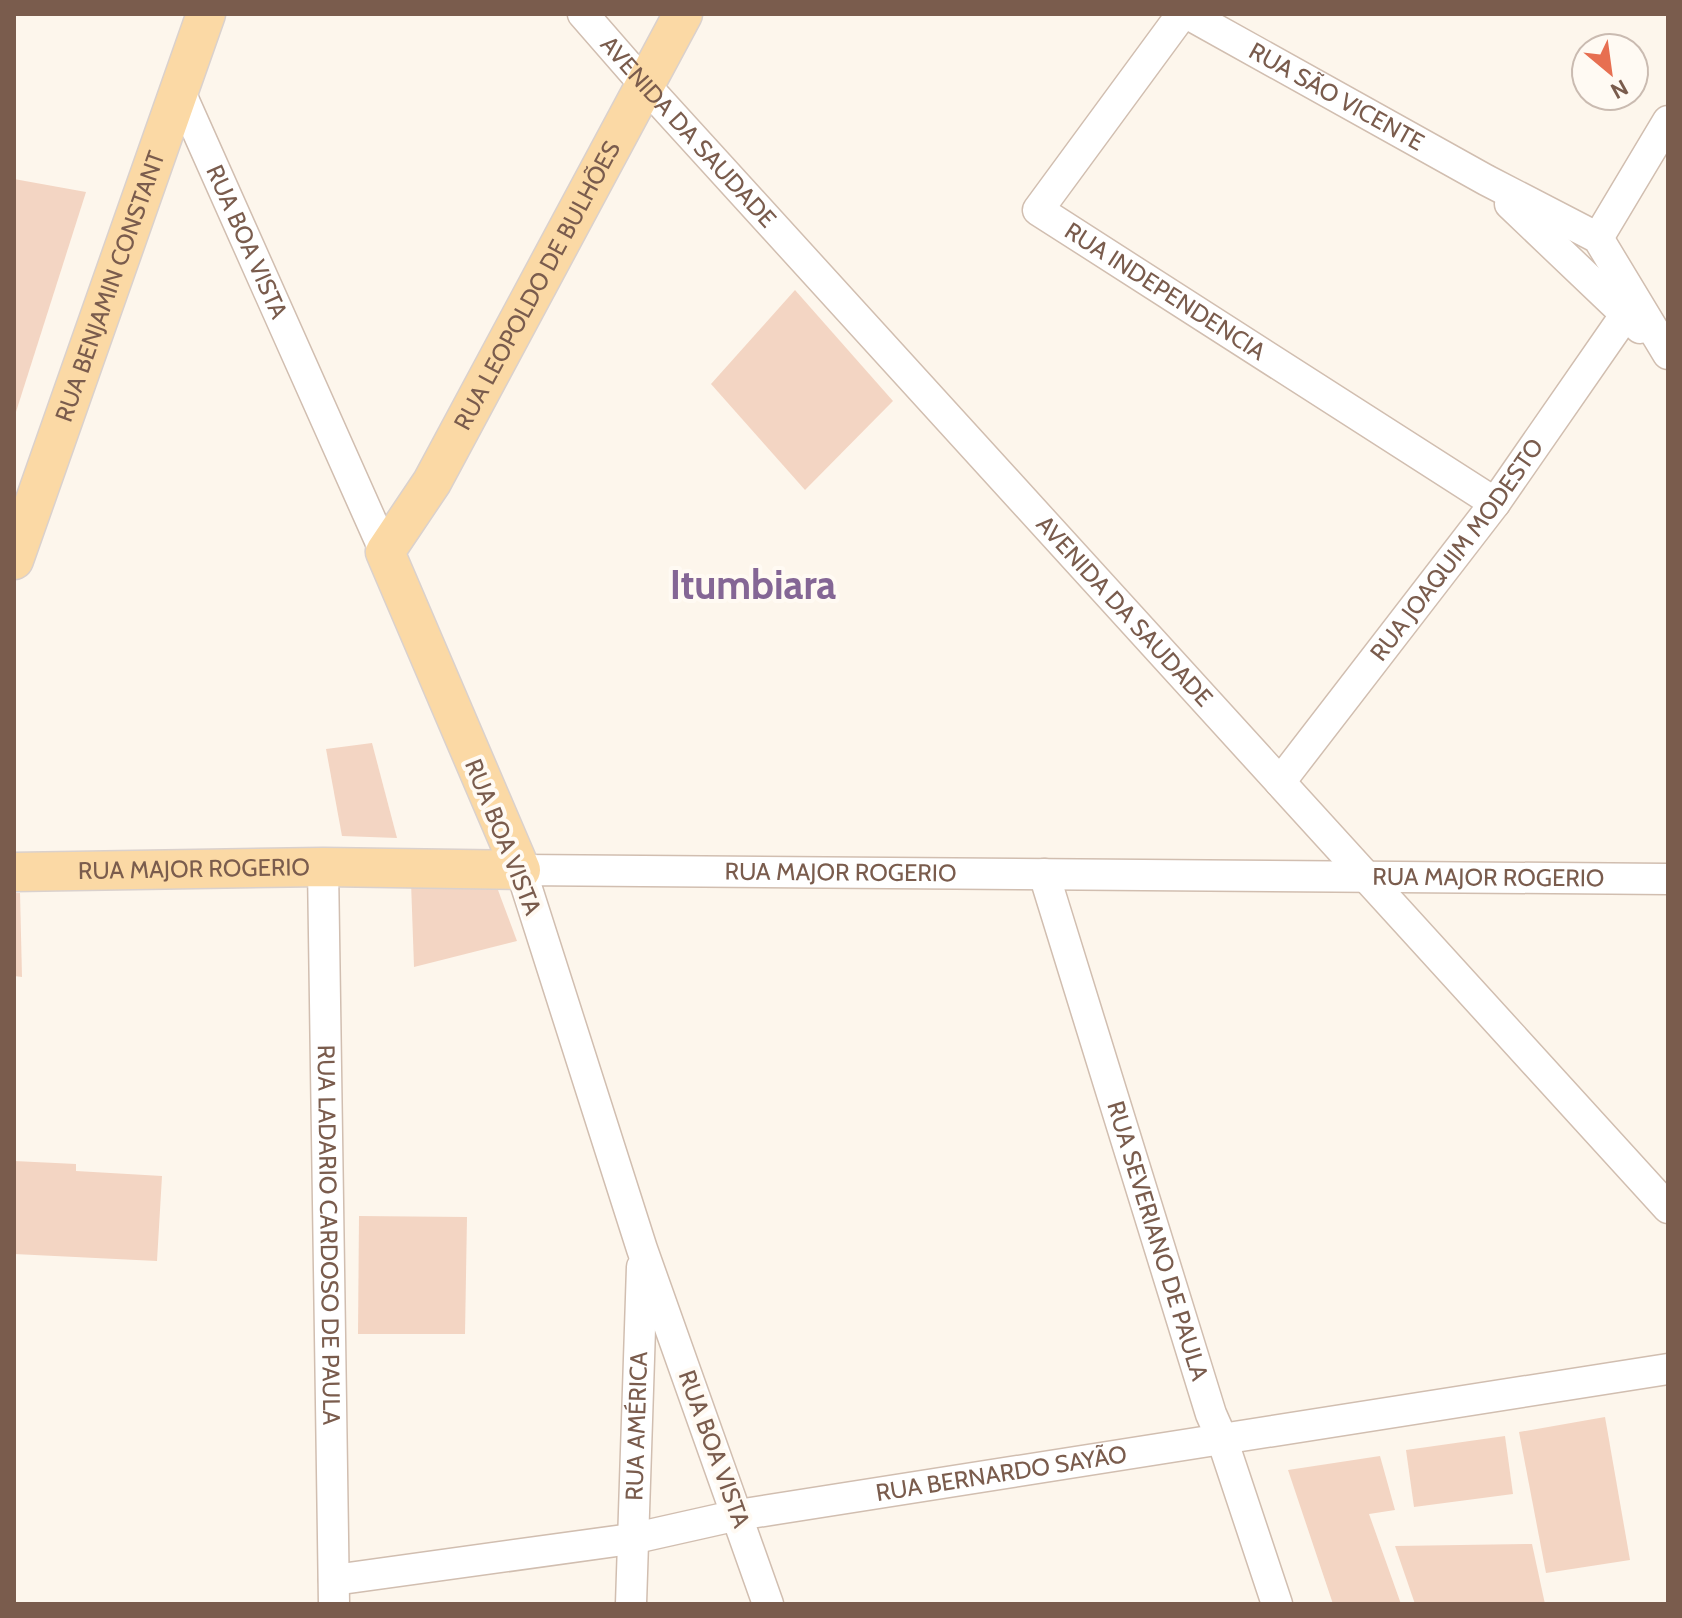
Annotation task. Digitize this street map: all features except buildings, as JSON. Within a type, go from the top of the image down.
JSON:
[{"type":"main road","name":"RUA BENJAMIN CONSTANT","points":[[14,560],[206,14]]},
{"type":"main road","name":"RUA LEOPOLDO DE BULHÕES","points":[[385,552],[432,482],[683,14]]},
{"type":"main road","name":"RUA BOA VISTA","points":[[385,552],[521,870]]},
{"type":"main road","name":"RUA MAJOR ROGERIO","points":[[14,872],[323,867],[521,870]]},
{"type":"street","name":"AVENIDA DA SAUDADE","points":[[583,14],[1668,1208]]},
{"type":"street","name":"RUA INDEPENDENCIA","points":[[1182,14],[1038,210],[1495,503]]},
{"type":"street","name":"RUA SÃO VICENTE","points":[[1188,14],[1486,180],[1598,238],[1668,354]]},
{"type":"street","name":"RUA BOA VISTA","points":[[180,92],[385,552]]},
{"type":"street","points":[[1598,238],[1668,121]]},
{"type":"street","name":"RUA SÃO VICENTE","points":[[1486,180],[1668,354]]},
{"type":"street","name":"RUA JOAQUIM MODESTO","points":[[1280,782],[1495,503],[1626,314]]},
{"type":"street","name":"RUA LADARIO CARDOSO DE PAULA","points":[[323,867],[334,1592]]},
{"type":"street","name":"RUA BOA VISTA","points":[[521,870],[642,1249],[768,1604]]},
{"type":"street","name":"RUA MAJOR ROGERIO","points":[[521,870],[1668,879]]},
{"type":"street","name":"RUA SEVERIANO DE PAULA","points":[[1044,874],[1211,1414],[1277,1604]]},
{"type":"street","name":"RUA AMÉRICA","points":[[631,1604],[642,1249]]},
{"type":"street","name":"RUA BERNARDO SAYÃO","points":[[334,1592],[631,1539],[738,1515],[1668,1369]]},
{"type":"district","name":"Itumbiara","points":[[753,585]]}]
